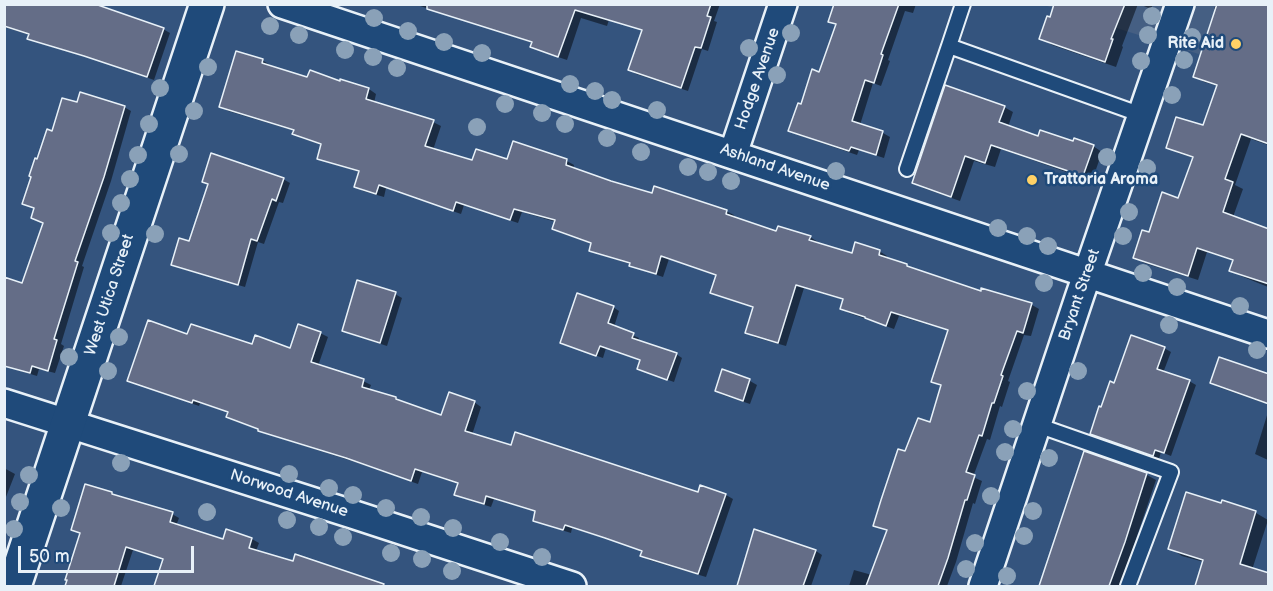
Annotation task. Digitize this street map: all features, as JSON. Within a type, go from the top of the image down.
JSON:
[{"type":"street","name":"West Utica Street","points":[[14,586],[207,4]]},
{"type":"street","name":"Ashland Avenue","points":[[282,4],[1269,334]]},
{"type":"street","name":"Hodge Avenue","points":[[733,154],[783,4]]},
{"type":"street","name":"Bryant Street","points":[[983,586],[1180,4]]},
{"type":"street","name":"Norwood Avenue","points":[[4,403],[572,586]]},
{"type":"lane","points":[[907,169],[963,4]]},
{"type":"lane","points":[[949,46],[1142,115]]},
{"type":"lane","points":[[1037,425],[1171,472],[1128,586]]},
{"type":"shaded area","points":[[1044,5],[1268,5],[1268,76]]},
{"type":"building","points":[[4,4],[95,4],[164,28],[147,77],[27,39],[29,34],[4,26]]},
{"type":"building","points":[[427,4],[711,4],[707,16],[711,17],[701,48],[695,47],[681,88],[628,70],[642,30],[575,10],[558,57],[530,47],[532,42],[427,9]]},
{"type":"building","points":[[834,4],[899,4],[881,54],[883,55],[874,83],[865,80],[852,121],[883,131],[876,155],[851,147],[849,151],[788,131],[798,103],[801,104],[812,69],[819,72],[836,24],[828,22]]},
{"type":"building","points":[[1054,4],[1125,4],[1111,39],[1113,39],[1105,62],[1039,39]]},
{"type":"building","points":[[1217,4],[1269,4],[1269,144],[1241,134],[1225,179],[1233,182],[1223,212],[1269,229],[1269,284],[1229,271],[1233,260],[1197,248],[1188,276],[1133,258],[1142,230],[1149,232],[1162,192],[1178,198],[1193,157],[1166,148],[1176,117],[1203,125],[1217,85],[1193,77]]},
{"type":"building","points":[[236,51],[263,59],[262,63],[307,77],[310,70],[369,88],[366,99],[434,120],[425,146],[472,160],[476,149],[507,159],[513,141],[567,159],[566,165],[611,181],[652,193],[654,186],[727,210],[726,214],[776,231],[778,226],[811,236],[809,240],[852,253],[855,242],[880,250],[879,255],[907,264],[907,266],[981,291],[981,288],[1032,303],[1023,333],[1017,331],[1001,375],[1003,376],[994,403],[992,403],[982,436],[979,435],[966,472],[975,475],[938,586],[866,586],[887,530],[873,526],[881,500],[898,449],[905,451],[918,418],[930,422],[941,385],[931,382],[948,330],[891,312],[886,326],[840,309],[843,299],[796,285],[778,343],[745,333],[753,307],[710,293],[716,275],[661,256],[656,274],[629,266],[630,263],[589,251],[591,243],[552,229],[555,220],[514,209],[510,220],[456,202],[453,211],[379,185],[376,194],[354,187],[359,171],[317,159],[321,144],[292,134],[294,130],[219,107]]},
{"type":"building","points":[[945,85],[1005,106],[999,122],[1038,136],[1040,130],[1094,145],[1083,176],[991,145],[985,163],[965,156],[951,197],[912,183]]},
{"type":"building","points":[[80,92],[125,106],[104,177],[75,261],[78,262],[54,339],[57,340],[48,371],[32,366],[30,373],[4,366],[4,277],[22,283],[43,223],[31,218],[34,208],[22,204],[31,177],[29,176],[47,129],[52,131],[62,98],[77,102]]},
{"type":"building","points":[[211,153],[284,178],[276,201],[272,199],[257,241],[251,239],[238,285],[171,265],[179,238],[189,241],[208,184],[202,182]]},
{"type":"building","points":[[357,280],[396,292],[380,343],[342,331]]},
{"type":"building","points":[[577,293],[614,306],[608,323],[634,333],[632,338],[677,353],[667,380],[637,369],[640,360],[600,346],[596,356],[560,343]]},
{"type":"building","points":[[148,320],[187,334],[191,324],[252,344],[255,335],[290,348],[298,324],[321,332],[311,362],[364,379],[362,387],[396,397],[396,399],[441,415],[449,392],[475,401],[465,431],[511,445],[515,432],[698,492],[700,485],[726,494],[698,574],[640,556],[642,551],[565,525],[563,530],[533,521],[535,511],[486,496],[484,504],[454,495],[458,483],[415,469],[411,481],[258,431],[258,429],[226,417],[228,412],[193,400],[192,403],[127,381]]},
{"type":"building","points":[[1131,335],[1165,347],[1157,369],[1190,380],[1164,453],[1155,450],[1153,456],[1090,434],[1110,381],[1114,383]]},
{"type":"building","points":[[1219,357],[1269,374],[1269,404],[1210,383]]},
{"type":"building","points":[[722,369],[750,379],[743,401],[715,391]]},
{"type":"building","points":[[1084,451],[1147,473],[1125,542],[1109,586],[1039,586]]},
{"type":"building","points":[[85,484],[173,512],[170,522],[223,539],[226,529],[252,538],[249,548],[293,561],[295,554],[384,584],[383,586],[154,586],[163,559],[126,547],[114,586],[65,586],[80,533],[71,530]]},
{"type":"building","points":[[1186,492],[1256,511],[1240,564],[1269,573],[1269,586],[1195,586],[1203,560],[1168,549]]},
{"type":"building","points":[[754,529],[816,550],[803,586],[737,586]]},
{"type":"place","name":"Rite Aid","points":[[1236,44]]},
{"type":"place","name":"Trattoria Aroma","points":[[1032,180]]}]
